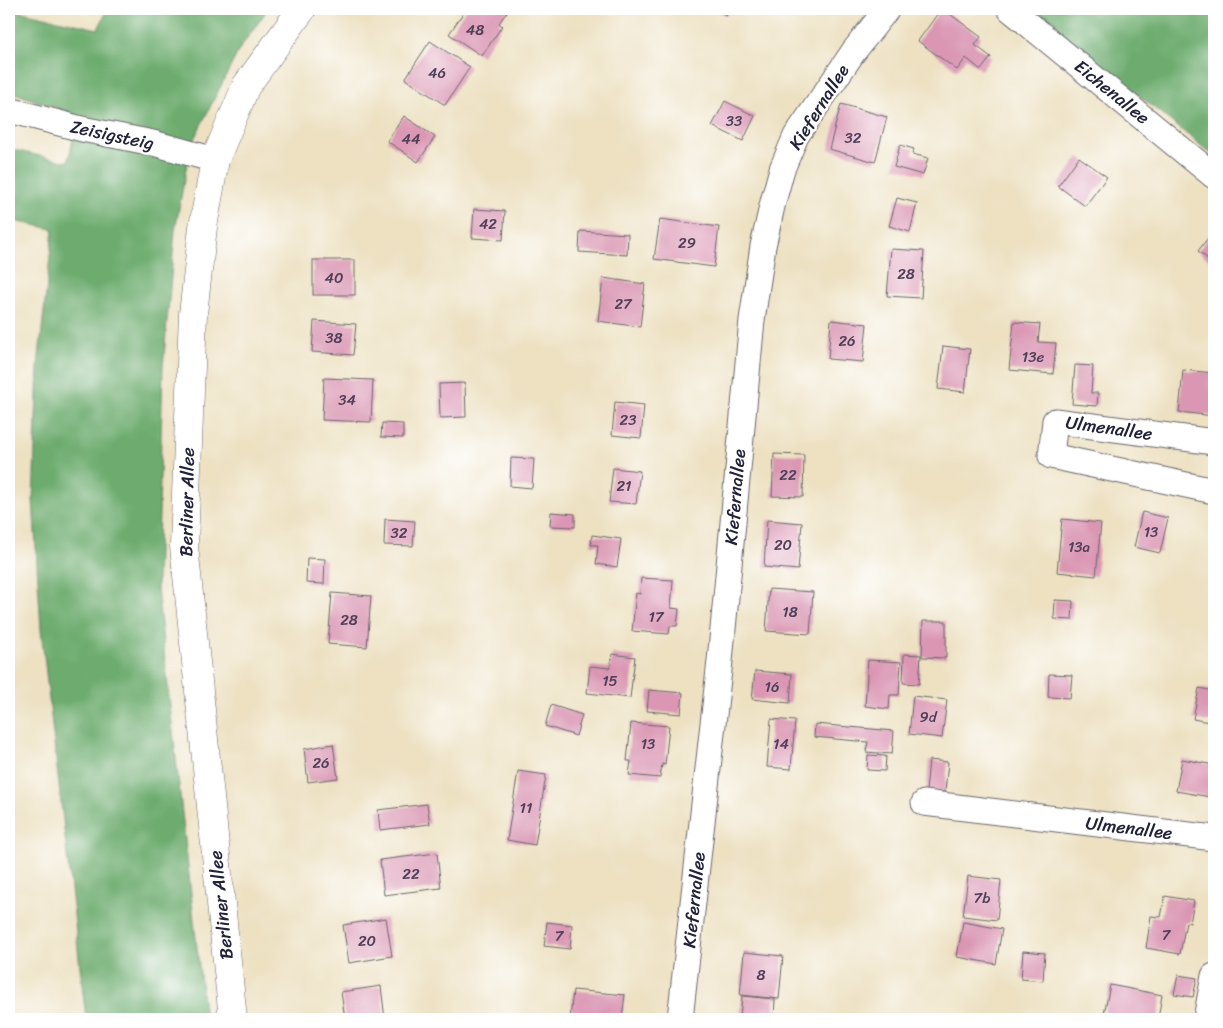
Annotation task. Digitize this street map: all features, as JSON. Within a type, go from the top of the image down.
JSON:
[{"type":"main road","name":"Berliner Allee","points":[[233,1019],[184,546],[193,314],[203,227],[215,160],[246,86],[302,9]]},
{"type":"street","name":"Kiefernallee","points":[[680,1019],[721,652],[752,320],[763,246],[782,169],[796,136],[854,51],[887,9]]},
{"type":"street","name":"Eichenallee","points":[[1010,9],[1214,176]]},
{"type":"street","name":"Zeisigsteig","points":[[9,110],[82,129],[153,143],[215,160]]},
{"type":"street","name":"Ulmenallee","points":[[1214,442],[1055,421],[1051,456],[1214,491]]},
{"type":"street","name":"Ulmenallee","points":[[924,804],[1214,838]]},
{"type":"street","points":[[1206,1019],[1214,976]]},
{"type":"green space","points":[[9,9],[98,29],[108,9],[268,9],[240,48],[190,147],[175,231],[163,368],[157,588],[205,1019],[86,1019],[41,630],[33,499],[38,366],[53,229],[9,220],[9,149],[68,162],[78,116],[9,91]]},
{"type":"green space","points":[[1031,9],[1214,9],[1214,156]]},
{"type":"building","points":[[466,9],[509,9],[499,23],[502,26],[482,56],[449,34]]},
{"type":"building","points":[[716,9],[731,9],[726,16]]},
{"type":"building","points":[[941,9],[981,37],[975,45],[991,57],[981,70],[966,58],[957,70],[918,41]]},
{"type":"building","points":[[430,41],[470,67],[445,105],[405,79]]},
{"type":"building","points":[[725,101],[755,116],[743,141],[712,126]]},
{"type":"building","points":[[841,104],[887,117],[875,162],[829,149]]},
{"type":"building","points":[[404,116],[435,137],[418,162],[387,141]]},
{"type":"building","points":[[900,145],[914,149],[912,154],[928,158],[923,175],[894,167]]},
{"type":"building","points":[[1079,157],[1107,177],[1085,206],[1058,186]]},
{"type":"building","points":[[897,198],[917,203],[910,232],[889,226]]},
{"type":"building","points":[[474,209],[505,211],[503,240],[472,238]]},
{"type":"building","points":[[660,219],[719,227],[714,267],[654,259]]},
{"type":"building","points":[[1214,230],[1214,264],[1198,251]]},
{"type":"building","points":[[580,231],[628,234],[627,255],[579,252]]},
{"type":"building","points":[[891,249],[924,251],[921,298],[887,296]]},
{"type":"building","points":[[313,260],[355,260],[355,295],[313,295]]},
{"type":"building","points":[[603,278],[645,284],[640,327],[598,321]]},
{"type":"building","points":[[831,320],[867,324],[863,362],[828,359]]},
{"type":"building","points":[[314,321],[356,324],[353,355],[312,352]]},
{"type":"building","points":[[1014,322],[1040,324],[1038,342],[1056,343],[1053,374],[1009,370]]},
{"type":"building","points":[[943,346],[970,349],[965,392],[938,389]]},
{"type":"building","points":[[1075,365],[1093,366],[1091,393],[1098,393],[1097,406],[1072,404]]},
{"type":"building","points":[[1183,370],[1214,373],[1214,416],[1179,412]]},
{"type":"building","points":[[324,378],[373,380],[371,422],[322,420]]},
{"type":"building","points":[[465,383],[466,417],[440,418],[439,384]]},
{"type":"building","points":[[615,402],[644,405],[641,438],[612,435]]},
{"type":"building","points":[[382,423],[403,424],[403,438],[381,437]]},
{"type":"building","points":[[774,454],[804,455],[803,497],[772,496]]},
{"type":"building","points":[[511,458],[534,459],[532,488],[510,486]]},
{"type":"building","points":[[613,468],[640,471],[636,504],[609,502]]},
{"type":"building","points":[[551,512],[575,514],[575,527],[550,526]]},
{"type":"building","points":[[1142,512],[1168,518],[1160,553],[1134,547]]},
{"type":"building","points":[[385,519],[415,521],[413,546],[384,545]]},
{"type":"building","points":[[1062,519],[1101,523],[1096,576],[1057,572]]},
{"type":"building","points":[[767,520],[802,523],[798,570],[764,567]]},
{"type":"building","points":[[592,535],[621,539],[617,567],[596,564],[598,545],[591,545]]},
{"type":"building","points":[[307,558],[325,559],[324,584],[306,583]]},
{"type":"building","points":[[641,578],[673,580],[671,608],[679,609],[677,626],[670,626],[669,634],[632,631],[636,593],[640,594]]},
{"type":"building","points":[[769,589],[813,592],[810,634],[766,631]]},
{"type":"building","points":[[332,593],[371,596],[367,647],[328,644]]},
{"type":"building","points":[[1055,600],[1073,601],[1072,620],[1054,619]]},
{"type":"building","points":[[923,621],[946,621],[946,658],[922,657]]},
{"type":"building","points":[[612,654],[635,657],[630,698],[587,693],[590,666],[610,668]]},
{"type":"building","points":[[904,654],[921,655],[919,684],[903,683]]},
{"type":"building","points":[[868,660],[901,662],[899,695],[890,695],[889,709],[865,706]]},
{"type":"building","points":[[755,671],[792,674],[790,703],[752,699]]},
{"type":"building","points":[[1049,674],[1072,675],[1070,698],[1048,697]]},
{"type":"building","points":[[1199,688],[1214,691],[1214,723],[1193,719]]},
{"type":"building","points":[[649,690],[683,693],[681,714],[647,711]]},
{"type":"building","points":[[913,696],[947,700],[942,738],[909,734]]},
{"type":"building","points":[[551,705],[582,715],[576,736],[545,726]]},
{"type":"building","points":[[771,719],[795,721],[791,769],[767,767]]},
{"type":"building","points":[[631,723],[669,726],[665,765],[662,764],[660,778],[629,775],[631,761],[627,761]]},
{"type":"building","points":[[815,724],[894,731],[892,754],[866,752],[868,742],[814,737]]},
{"type":"building","points":[[333,744],[338,778],[308,782],[304,749]]},
{"type":"building","points":[[868,755],[886,756],[885,771],[867,770]]},
{"type":"building","points":[[1182,759],[1214,765],[1210,797],[1176,791]]},
{"type":"building","points":[[929,760],[948,762],[945,792],[926,791]]},
{"type":"building","points":[[518,771],[546,775],[535,845],[507,840]]},
{"type":"building","points":[[427,804],[430,824],[380,830],[378,810]]},
{"type":"building","points":[[437,853],[441,888],[384,895],[380,860]]},
{"type":"building","points":[[968,876],[1001,880],[997,920],[963,916]]},
{"type":"building","points":[[1165,896],[1194,901],[1190,923],[1186,922],[1180,954],[1146,948],[1151,916],[1161,917]]},
{"type":"building","points":[[386,918],[392,956],[349,963],[343,925]]},
{"type":"building","points":[[547,922],[572,925],[570,949],[544,946]]},
{"type":"building","points":[[963,922],[1002,929],[996,964],[957,957]]},
{"type":"building","points":[[1023,951],[1045,953],[1043,981],[1021,979]]},
{"type":"building","points":[[744,952],[783,956],[779,999],[740,995]]},
{"type":"building","points":[[1178,975],[1197,978],[1193,997],[1174,994]]},
{"type":"building","points":[[1110,985],[1162,995],[1158,1019],[1103,1019]]},
{"type":"building","points":[[381,986],[385,1019],[345,1019],[341,992]]},
{"type":"building","points":[[573,990],[625,995],[622,1019],[570,1019]]},
{"type":"building","points":[[742,996],[775,999],[774,1019],[740,1017]]}]
